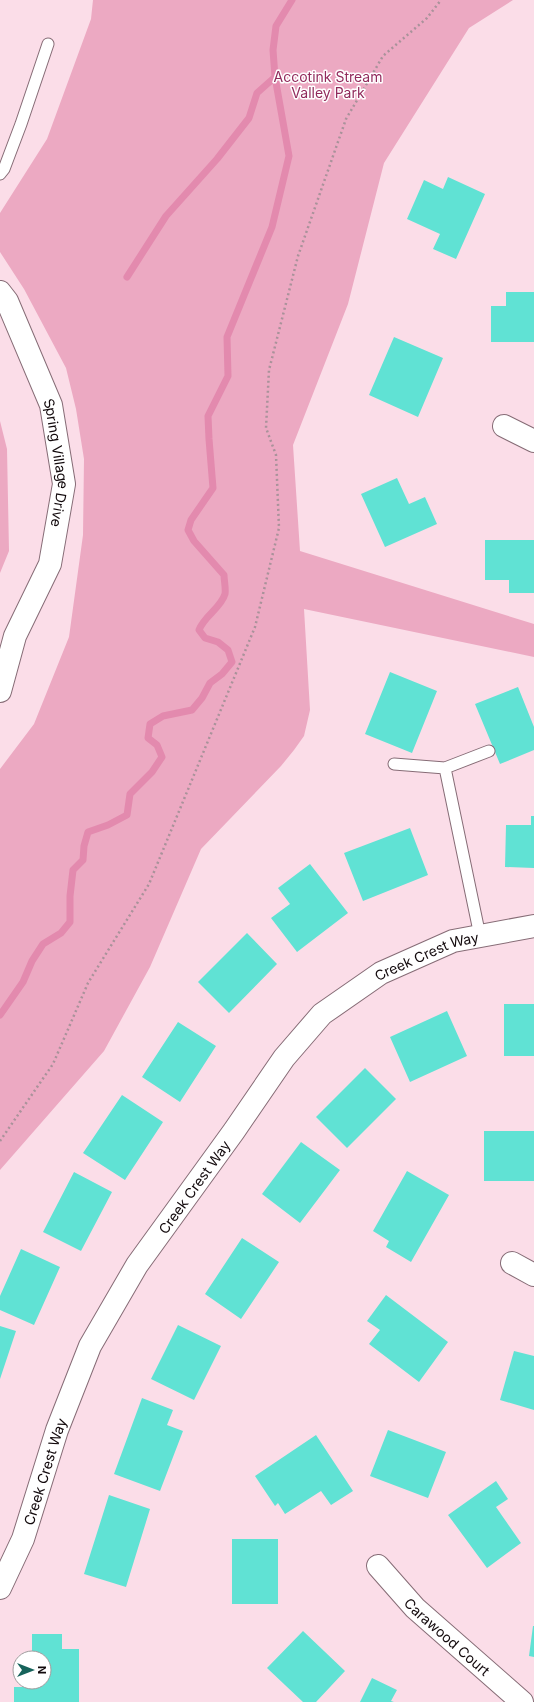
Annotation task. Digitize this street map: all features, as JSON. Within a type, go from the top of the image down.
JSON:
[{"type":"street","name":"Spring Village Drive","points":[[0,292],[6,301],[51,405],[64,484],[50,564],[8,641],[0,691]]},
{"type":"street","points":[[504,426],[534,441]]},
{"type":"street","name":"Creek Crest Way","points":[[0,1588],[24,1539],[57,1430],[90,1346],[137,1265],[234,1131],[284,1058],[322,1014],[381,973],[453,941],[534,926]]},
{"type":"street","points":[[512,1263],[534,1275]]},
{"type":"street","name":"Carawood Court","points":[[378,1566],[415,1608],[522,1702]]},
{"type":"lane","points":[[0,174],[4,169],[22,124],[48,44]]},
{"type":"lane","points":[[394,764],[445,768],[489,750]]},
{"type":"lane","points":[[445,768],[480,936]]},
{"type":"path","points":[[0,1141],[53,1064],[88,983],[149,884],[256,627],[278,528],[276,455],[266,428],[269,370],[298,256],[346,119],[383,56],[427,18],[441,0]]},
{"type":"green space","name":"Accotink Stream Valley Park","points":[[93,0],[513,0],[469,28],[384,163],[348,304],[293,445],[300,551],[534,624],[534,657],[304,609],[310,710],[304,736],[281,766],[201,849],[150,967],[104,1051],[0,1170],[0,769],[34,724],[69,637],[83,535],[84,459],[76,409],[66,368],[24,289],[0,252],[0,213],[47,139],[91,19]]},
{"type":"green space","points":[[0,421],[7,449],[9,551],[0,573]]},
{"type":"building","points":[[448,177],[485,194],[456,259],[433,249],[440,234],[407,219],[424,180],[443,189]]},
{"type":"building","points":[[506,292],[534,292],[534,342],[491,342],[491,306],[506,306]]},
{"type":"building","points":[[394,337],[443,358],[418,417],[369,395]]},
{"type":"building","points":[[397,478],[409,504],[425,497],[437,524],[385,547],[361,494]]},
{"type":"building","points":[[485,540],[534,540],[534,593],[509,593],[509,580],[485,580]]},
{"type":"building","points":[[390,672],[437,691],[412,753],[365,734]]},
{"type":"building","points":[[518,687],[534,727],[534,750],[500,764],[475,704]]},
{"type":"building","points":[[531,816],[534,816],[534,868],[505,867],[506,825],[531,825]]},
{"type":"building","points":[[410,828],[428,875],[363,901],[344,853]]},
{"type":"building","points":[[310,864],[348,913],[297,952],[271,918],[290,904],[278,888]]},
{"type":"building","points":[[247,933],[277,964],[229,1013],[198,982]]},
{"type":"building","points":[[504,1004],[534,1004],[534,1056],[504,1056]]},
{"type":"building","points":[[447,1011],[467,1056],[410,1082],[390,1037]]},
{"type":"building","points":[[178,1022],[216,1046],[180,1102],[142,1077]]},
{"type":"building","points":[[365,1068],[396,1099],[347,1148],[316,1117]]},
{"type":"building","points":[[122,1095],[163,1122],[125,1180],[83,1153]]},
{"type":"building","points":[[484,1131],[534,1131],[534,1181],[484,1181]]},
{"type":"building","points":[[301,1142],[340,1170],[300,1223],[262,1194]]},
{"type":"building","points":[[407,1171],[449,1195],[411,1262],[386,1247],[389,1241],[373,1231]]},
{"type":"building","points":[[74,1172],[112,1192],[81,1251],[43,1232]]},
{"type":"building","points":[[242,1238],[279,1262],[241,1319],[205,1294]]},
{"type":"building","points":[[21,1249],[60,1267],[34,1325],[0,1310],[0,1296]]},
{"type":"building","points":[[386,1295],[448,1342],[419,1382],[369,1344],[380,1330],[367,1321]]},
{"type":"building","points":[[178,1325],[221,1346],[194,1400],[151,1379]]},
{"type":"building","points":[[0,1326],[16,1331],[0,1379]]},
{"type":"building","points":[[514,1351],[534,1356],[534,1410],[500,1400]]},
{"type":"building","points":[[142,1398],[173,1410],[167,1425],[183,1431],[160,1491],[114,1474]]},
{"type":"building","points":[[388,1430],[446,1452],[428,1498],[370,1476]]},
{"type":"building","points":[[316,1435],[353,1491],[331,1505],[321,1491],[285,1514],[278,1503],[275,1506],[255,1476]]},
{"type":"building","points":[[496,1481],[508,1499],[496,1507],[521,1543],[487,1568],[448,1515]]},
{"type":"building","points":[[109,1495],[150,1509],[126,1587],[84,1574]]},
{"type":"building","points":[[232,1539],[278,1539],[278,1604],[232,1604]]},
{"type":"building","points":[[534,1626],[534,1657],[529,1656]]},
{"type":"building","points":[[303,1631],[345,1671],[316,1702],[303,1702],[267,1668]]},
{"type":"building","points":[[32,1634],[62,1634],[62,1649],[79,1649],[79,1702],[14,1702],[14,1690],[52,1690],[52,1650],[32,1650]]},
{"type":"building","points":[[372,1678],[397,1690],[391,1701],[394,1702],[360,1702]]},
{"type":"waterway","points":[[0,1015],[23,982],[32,961],[43,944],[61,933],[70,922],[70,896],[73,870],[83,860],[84,846],[88,832],[108,825],[127,815],[130,794],[152,772],[162,757],[157,745],[148,738],[150,724],[163,716],[192,710],[202,698],[210,683],[222,674],[232,662],[228,650],[218,642],[205,638],[199,630],[201,625],[223,599],[225,594],[224,575],[194,541],[188,530],[191,520],[213,488],[208,416],[228,376],[227,337],[272,227],[289,156],[275,77],[273,50],[276,26],[292,0]]},
{"type":"waterway","points":[[127,277],[166,216],[217,159],[249,118],[257,93],[275,77]]}]
